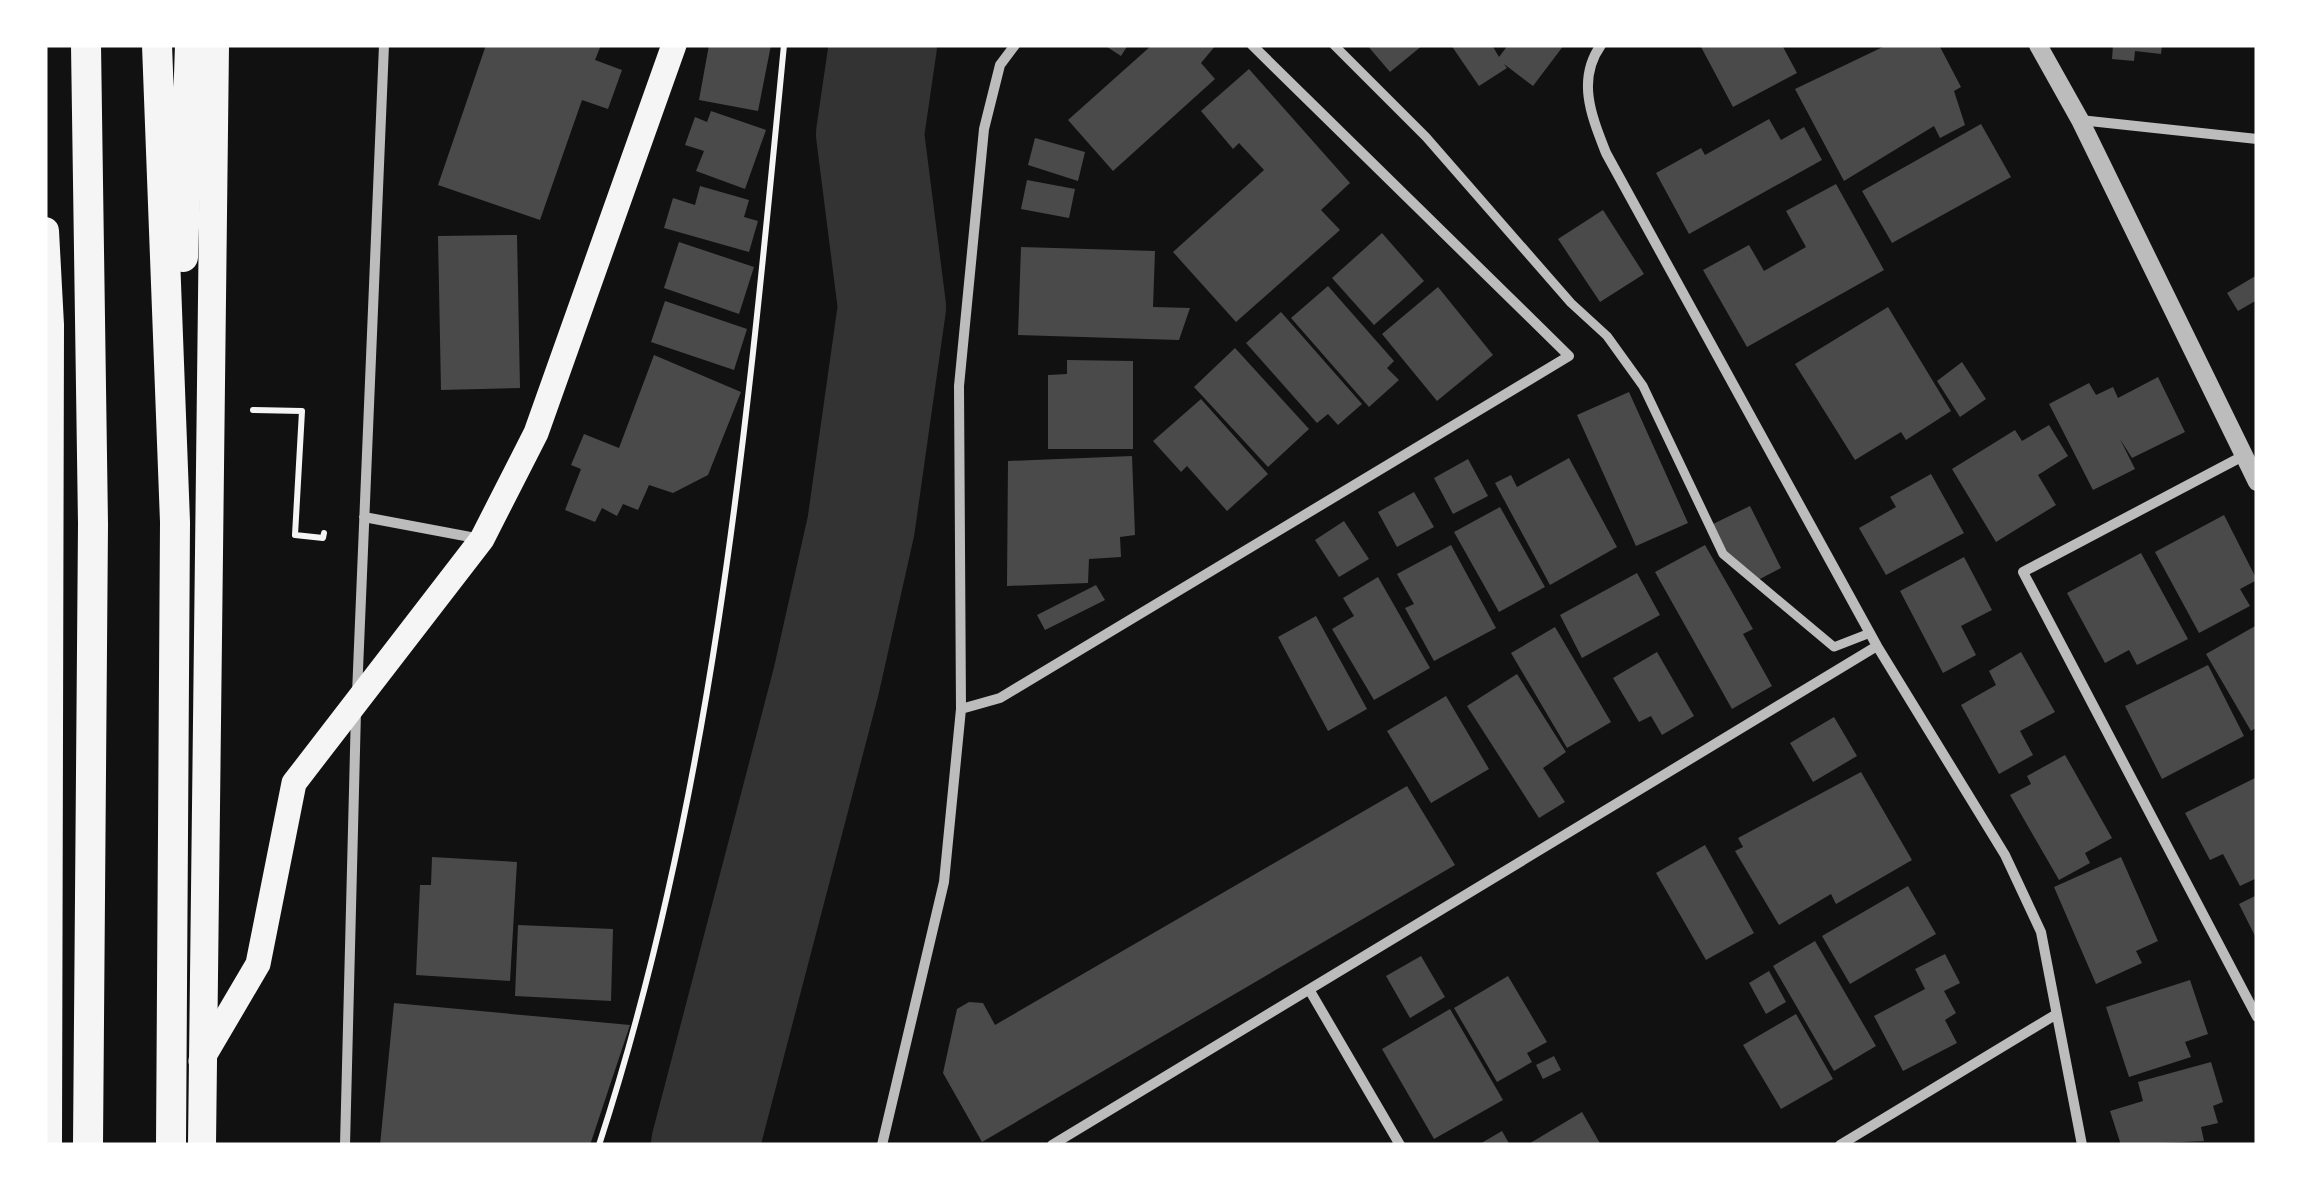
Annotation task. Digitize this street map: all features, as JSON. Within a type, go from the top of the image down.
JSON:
[{"type":"highway","points":[[66,45],[94,524]]},
{"type":"highway","points":[[86,45],[94,524],[88,1145]]},
{"type":"highway","points":[[157,45],[175,522]]},
{"type":"highway","points":[[171,1145],[175,522],[190,45]]},
{"type":"highway","points":[[202,1145],[214,45]]},
{"type":"highway","points":[[45,231],[50,325],[48,1145]]},
{"type":"main road","points":[[202,1061],[258,964],[294,783],[482,539],[536,433],[674,45]]},
{"type":"street","points":[[345,1145],[356,706],[384,45]]},
{"type":"street","points":[[882,1145],[944,882],[961,708],[959,386],[984,129],[1000,65],[1015,45]]},
{"type":"street","points":[[961,708],[1000,698],[1569,356],[1252,45]]},
{"type":"street","points":[[1334,45],[1426,138],[1570,303],[1607,336],[1643,386],[1723,554],[1834,647],[1870,633]]},
{"type":"street","points":[[1601,45],[1591,59],[1587,103],[1606,152],[1877,646],[2005,855],[2041,932],[2082,1145]]},
{"type":"street","points":[[2038,45],[2080,120],[2257,482]]},
{"type":"street","points":[[2080,120],[2257,139]]},
{"type":"street","points":[[2243,456],[2023,572],[2257,1017]]},
{"type":"street","points":[[364,517],[482,539]]},
{"type":"street","points":[[1052,1145],[1877,646]]},
{"type":"street","points":[[1310,990],[1400,1145]]},
{"type":"street","points":[[1840,1145],[2055,1015]]},
{"type":"path","points":[[599,1145],[632,1042],[701,735],[734,526],[784,45]]},
{"type":"path","points":[[302,411],[295,535],[323,538],[324,519]]},
{"type":"building","points":[[486,45],[601,45],[595,60],[622,70],[608,109],[582,100],[540,220],[438,185]]},
{"type":"building","points":[[709,45],[771,45],[758,111],[699,100]]},
{"type":"building","points":[[1104,45],[1128,45],[1121,56]]},
{"type":"building","points":[[1152,45],[1216,45],[1201,63],[1215,79],[1113,171],[1068,120]]},
{"type":"building","points":[[1367,45],[1423,45],[1390,72]]},
{"type":"building","points":[[1451,45],[1492,45],[1499,57],[1508,45],[1564,45],[1533,86],[1504,64],[1507,68],[1479,86]]},
{"type":"building","points":[[1700,45],[1782,45],[1797,73],[1733,107]]},
{"type":"building","points":[[1887,45],[1939,45],[1961,87],[1954,91],[1965,125],[1940,138],[1934,126],[1844,181],[1795,89]]},
{"type":"building","points":[[2113,45],[2162,45],[2161,54],[2135,51],[2134,61],[2112,59]]},
{"type":"building","points":[[1249,69],[1350,183],[1321,210],[1340,230],[1236,322],[1173,252],[1264,170],[1239,143],[1233,149],[1201,111]]},
{"type":"building","points":[[711,111],[766,130],[745,189],[696,171],[704,151],[685,145],[695,117],[707,122]]},
{"type":"building","points":[[1769,119],[1781,140],[1804,127],[1822,160],[1689,234],[1656,173],[1701,148],[1705,155]]},
{"type":"building","points":[[1981,124],[2011,177],[1892,243],[1862,191]]},
{"type":"building","points":[[1035,138],[1085,152],[1078,181],[1028,165]]},
{"type":"building","points":[[1027,180],[1075,189],[1069,218],[1021,209]]},
{"type":"building","points":[[1836,184],[1884,270],[1747,347],[1703,270],[1749,245],[1764,271],[1806,247],[1786,211]]},
{"type":"building","points":[[700,186],[749,200],[744,217],[758,221],[749,252],[664,228],[673,198],[695,205]]},
{"type":"building","points":[[1603,210],[1644,274],[1600,302],[1558,239]]},
{"type":"building","points":[[1382,233],[1424,281],[1374,325],[1332,278]]},
{"type":"building","points":[[517,235],[520,388],[441,390],[438,236]]},
{"type":"building","points":[[679,242],[754,267],[739,314],[664,288]]},
{"type":"building","points":[[1021,247],[1155,251],[1153,307],[1190,308],[1179,340],[1018,335]]},
{"type":"building","points":[[2257,275],[2257,300],[2238,311],[2227,293]]},
{"type":"building","points":[[1328,286],[1394,361],[1387,368],[1399,380],[1369,407],[1291,318]]},
{"type":"building","points":[[1438,287],[1493,355],[1437,401],[1382,334]]},
{"type":"building","points":[[665,301],[747,329],[734,370],[651,342]]},
{"type":"building","points":[[1888,307],[1951,411],[1906,440],[1901,432],[1855,460],[1795,364]]},
{"type":"building","points":[[1281,312],[1362,404],[1338,425],[1328,414],[1317,423],[1246,343]]},
{"type":"building","points":[[1235,348],[1309,429],[1268,467],[1194,387]]},
{"type":"building","points":[[654,355],[741,392],[708,475],[673,493],[649,485],[638,510],[623,504],[617,516],[602,508],[595,522],[565,510],[581,469],[571,465],[584,434],[619,448]]},
{"type":"building","points":[[1067,360],[1133,361],[1133,449],[1048,449],[1048,375],[1067,374]]},
{"type":"building","points":[[1962,362],[1986,399],[1960,417],[1937,381]]},
{"type":"building","points":[[2158,377],[2185,432],[2132,458],[2120,439],[2135,469],[2093,490],[2049,404],[2089,383],[2096,395],[2113,387],[2118,398]]},
{"type":"building","points":[[1629,392],[1688,523],[1636,546],[1577,415]]},
{"type":"building","points":[[1201,399],[1268,474],[1227,511],[1187,466],[1181,472],[1153,441]]},
{"type":"building","points":[[2049,425],[2068,456],[2038,475],[2056,505],[1996,542],[1952,469],[2015,430],[2022,441]]},
{"type":"building","points":[[1132,456],[1135,535],[1120,537],[1121,557],[1089,559],[1088,583],[1007,586],[1008,461]]},
{"type":"building","points":[[1569,458],[1617,547],[1550,585],[1495,483],[1511,475],[1517,487]]},
{"type":"building","points":[[1468,459],[1488,496],[1453,514],[1434,478]]},
{"type":"building","points":[[1931,474],[1964,533],[1886,575],[1859,528],[1896,507],[1890,497]]},
{"type":"building","points":[[1414,492],[1434,527],[1397,547],[1378,512]]},
{"type":"building","points":[[1750,506],[1781,568],[1756,581],[1725,551],[1713,524]]},
{"type":"building","points":[[1500,507],[1545,587],[1499,612],[1454,532]]},
{"type":"building","points":[[2224,515],[2257,580],[2240,589],[2250,606],[2199,633],[2155,552]]},
{"type":"building","points":[[1344,521],[1369,559],[1339,577],[1315,540]]},
{"type":"building","points":[[1451,545],[1496,628],[1434,661],[1405,608],[1414,604],[1397,574]]},
{"type":"building","points":[[1705,545],[1753,629],[1743,634],[1772,686],[1732,709],[1655,572]]},
{"type":"building","points":[[2141,553],[2188,639],[2137,665],[2129,650],[2105,663],[2067,593]]},
{"type":"building","points":[[1964,557],[1992,610],[1961,626],[1976,655],[1943,673],[1900,591]]},
{"type":"building","points":[[1637,573],[1660,615],[1582,658],[1560,615]]},
{"type":"building","points":[[1378,577],[1430,668],[1374,700],[1332,629],[1354,616],[1343,598]]},
{"type":"building","points":[[1096,585],[1105,600],[1045,630],[1037,615]]},
{"type":"building","points":[[1316,616],[1367,709],[1328,731],[1278,637]]},
{"type":"building","points":[[2257,625],[2257,727],[2251,731],[2206,654]]},
{"type":"building","points":[[1555,627],[1611,722],[1567,748],[1511,653]]},
{"type":"building","points":[[1657,652],[1694,716],[1662,735],[1651,716],[1639,722],[1613,678]]},
{"type":"building","points":[[2021,652],[2055,712],[2020,731],[2033,755],[1999,774],[1961,705],[1996,685],[1989,671]]},
{"type":"building","points":[[2208,665],[2244,736],[2162,779],[2125,706]]},
{"type":"building","points":[[1517,674],[1566,752],[1543,768],[1565,802],[1539,818],[1467,706]]},
{"type":"building","points":[[1446,696],[1489,769],[1431,803],[1387,731]]},
{"type":"building","points":[[1834,717],[1857,756],[1813,782],[1790,743]]},
{"type":"building","points":[[2065,755],[2112,838],[2085,853],[2090,863],[2059,880],[2010,795],[2031,784],[2027,776]]},
{"type":"building","points":[[1861,772],[1912,860],[1836,904],[1831,894],[1779,925],[1735,851],[1743,847],[1738,838]]},
{"type":"building","points":[[2257,777],[2257,878],[2240,886],[2223,854],[2210,860],[2185,813]]},
{"type":"building","points":[[1407,786],[1455,865],[982,1142],[943,1073],[957,1009],[969,1002],[983,1003],[995,1025]]},
{"type":"building","points":[[1705,845],[1754,933],[1706,960],[1656,873]]},
{"type":"building","points":[[432,857],[517,862],[510,981],[416,975],[420,885],[431,885]]},
{"type":"building","points":[[2121,857],[2158,941],[2136,951],[2142,963],[2096,984],[2054,887]]},
{"type":"building","points":[[1908,886],[1936,934],[1850,984],[1822,936]]},
{"type":"building","points":[[2257,895],[2257,940],[2239,904]]},
{"type":"building","points":[[518,925],[613,929],[611,1001],[515,996]]},
{"type":"building","points":[[1815,941],[1876,1046],[1834,1071],[1773,966]]},
{"type":"building","points":[[1945,954],[1960,983],[1944,991],[1956,1013],[1945,1020],[1957,1043],[1903,1071],[1874,1016],[1925,989],[1915,969]]},
{"type":"building","points":[[1421,956],[1445,997],[1410,1018],[1386,976]]},
{"type":"building","points":[[1769,971],[1786,1002],[1766,1014],[1749,983]]},
{"type":"building","points":[[1508,976],[1547,1042],[1527,1053],[1532,1062],[1497,1082],[1454,1008]]},
{"type":"building","points":[[2190,980],[2208,1034],[2185,1042],[2191,1057],[2129,1077],[2106,1007]]},
{"type":"building","points":[[394,1003],[630,1025],[590,1145],[380,1145]]},
{"type":"building","points":[[1450,1009],[1503,1100],[1434,1139],[1382,1049]]},
{"type":"building","points":[[1796,1014],[1833,1079],[1781,1109],[1743,1045]]},
{"type":"building","points":[[1554,1056],[1561,1070],[1543,1079],[1536,1065]]},
{"type":"building","points":[[2211,1062],[2223,1102],[2213,1106],[2218,1123],[2201,1127],[2204,1141],[2121,1145],[2110,1111],[2143,1101],[2138,1082]]},
{"type":"building","points":[[1582,1112],[1601,1145],[1527,1145]]},
{"type":"building","points":[[1502,1131],[1510,1145],[1478,1145]]},
{"type":"waterway","points":[[705,1145],[826,682],[861,526],[892,307],[870,134],[883,45]]}]
